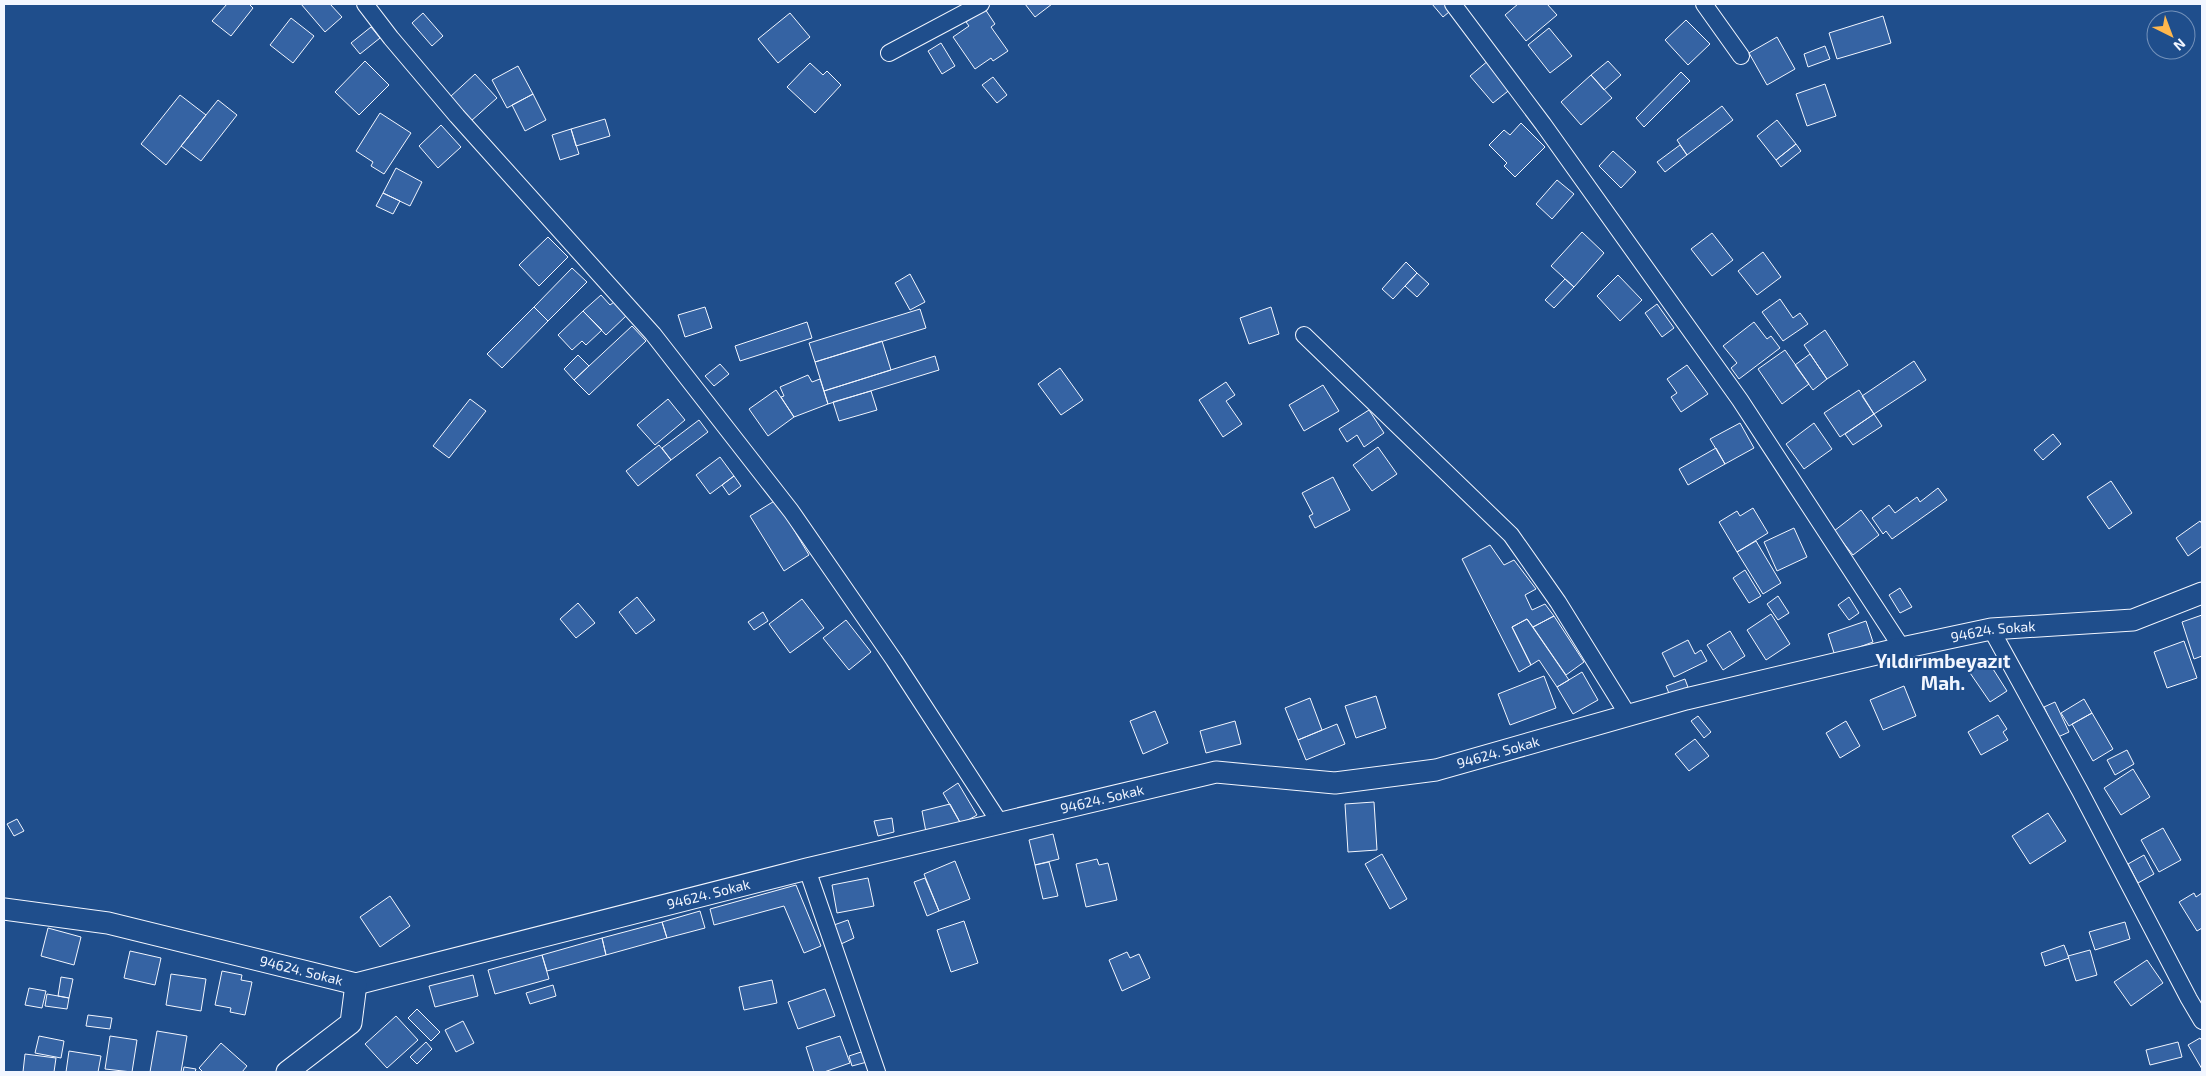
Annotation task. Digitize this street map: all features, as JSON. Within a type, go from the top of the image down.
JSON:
[{"type":"street","points":[[365,4],[457,116],[654,334],[791,510],[894,660],[1000,823]]},
{"type":"street","points":[[889,53],[981,4]]},
{"type":"street","points":[[1453,4],[1543,124],[1740,400],[1902,648]]},
{"type":"street","points":[[1704,4],[1741,56]]},
{"type":"street","points":[[1304,335],[1510,535],[1558,602],[1628,716]]},
{"type":"street","name":"94624. Sokak","points":[[4,909],[108,923],[356,984],[807,869],[1216,772],[1335,783],[1436,770],[1686,699],[1902,648],[1991,629],[2133,620],[2202,593]]},
{"type":"street","points":[[1991,629],[2080,790],[2188,999],[2202,1021]]},
{"type":"street","points":[[807,869],[877,1072]]},
{"type":"street","points":[[287,1072],[351,1023],[356,984]]},
{"type":"building","points":[[227,4],[249,4],[253,8],[231,36],[212,21]]},
{"type":"building","points":[[301,4],[330,4],[342,17],[325,32]]},
{"type":"building","points":[[1025,4],[1052,4],[1035,17]]},
{"type":"building","points":[[1432,4],[1452,4],[1455,7],[1443,17]]},
{"type":"building","points":[[1518,4],[1547,4],[1557,15],[1526,41],[1505,15]]},
{"type":"building","points":[[985,9],[995,24],[991,27],[1008,51],[993,61],[991,58],[975,69],[953,37],[969,26],[966,22]]},
{"type":"building","points":[[423,13],[443,36],[432,46],[412,23]]},
{"type":"building","points":[[790,13],[810,37],[778,63],[758,39]]},
{"type":"building","points":[[1883,16],[1891,43],[1837,59],[1829,33]]},
{"type":"building","points":[[291,18],[314,36],[293,63],[270,45]]},
{"type":"building","points":[[1686,20],[1710,44],[1688,65],[1665,40]]},
{"type":"building","points":[[371,27],[380,38],[360,54],[351,43]]},
{"type":"building","points":[[1549,28],[1572,56],[1550,73],[1528,45]]},
{"type":"building","points":[[1777,37],[1795,69],[1767,85],[1749,53]]},
{"type":"building","points":[[941,43],[955,66],[942,74],[928,51]]},
{"type":"building","points":[[1825,46],[1830,59],[1808,67],[1804,54]]},
{"type":"building","points":[[1489,60],[1512,88],[1493,103],[1470,76]]},
{"type":"building","points":[[365,61],[389,85],[359,115],[335,92]]},
{"type":"building","points":[[1608,61],[1621,75],[1604,90],[1591,75]]},
{"type":"building","points":[[810,63],[823,75],[827,71],[841,85],[815,113],[787,87]]},
{"type":"building","points":[[518,66],[533,94],[507,108],[492,80]]},
{"type":"building","points":[[1681,72],[1690,81],[1644,127],[1636,118]]},
{"type":"building","points":[[475,74],[497,98],[471,121],[450,97]]},
{"type":"building","points":[[1591,75],[1612,98],[1581,125],[1561,102]]},
{"type":"building","points":[[993,77],[1007,95],[997,103],[982,85]]},
{"type":"building","points":[[1825,84],[1836,116],[1807,126],[1796,94]]},
{"type":"building","points":[[533,94],[546,120],[525,131],[512,105]]},
{"type":"building","points":[[180,95],[206,115],[166,165],[141,144]]},
{"type":"building","points":[[218,100],[237,115],[201,161],[181,146]]},
{"type":"building","points":[[1722,106],[1733,120],[1687,155],[1677,140]]},
{"type":"building","points":[[380,113],[411,133],[384,174],[371,166],[373,162],[356,151]]},
{"type":"building","points":[[605,119],[610,136],[576,146],[571,129]]},
{"type":"building","points":[[1777,120],[1796,144],[1776,160],[1757,136]]},
{"type":"building","points":[[1521,123],[1545,147],[1515,177],[1504,166],[1507,163],[1489,145],[1504,130],[1510,135]]},
{"type":"building","points":[[441,125],[461,147],[438,168],[419,146]]},
{"type":"building","points":[[571,129],[579,154],[560,160],[552,135]]},
{"type":"building","points":[[1796,144],[1801,151],[1781,167],[1776,160]]},
{"type":"building","points":[[1680,145],[1687,155],[1665,172],[1657,162]]},
{"type":"building","points":[[1613,151],[1636,172],[1621,188],[1599,166]]},
{"type":"building","points":[[396,168],[422,182],[410,206],[383,193]]},
{"type":"building","points":[[1557,180],[1574,194],[1552,219],[1536,204]]},
{"type":"building","points":[[383,193],[400,201],[393,214],[376,206]]},
{"type":"building","points":[[1582,232],[1604,253],[1574,287],[1551,266]]},
{"type":"building","points":[[1712,233],[1733,260],[1712,276],[1691,249]]},
{"type":"building","points":[[548,237],[568,257],[539,286],[519,265]]},
{"type":"building","points":[[1763,252],[1781,277],[1757,295],[1738,271]]},
{"type":"building","points":[[1406,262],[1417,273],[1393,299],[1382,289]]},
{"type":"building","points":[[572,268],[587,282],[548,321],[534,307]]},
{"type":"building","points":[[1417,273],[1429,284],[1417,297],[1405,286]]},
{"type":"building","points":[[910,274],[925,302],[910,310],[895,283]]},
{"type":"building","points":[[1618,275],[1642,300],[1620,321],[1597,296]]},
{"type":"building","points":[[1565,279],[1574,287],[1554,308],[1545,300]]},
{"type":"building","points":[[601,295],[610,305],[614,302],[627,315],[606,335],[583,311]]},
{"type":"building","points":[[1780,299],[1793,318],[1800,313],[1808,324],[1783,341],[1762,312]]},
{"type":"building","points":[[1657,304],[1674,328],[1662,337],[1645,313]]},
{"type":"building","points":[[534,307],[548,321],[502,368],[487,354]]},
{"type":"building","points":[[705,307],[712,328],[685,337],[678,315]]},
{"type":"building","points":[[1271,307],[1279,334],[1249,344],[1240,318]]},
{"type":"building","points":[[920,309],[926,328],[815,362],[809,343]]},
{"type":"building","points":[[583,311],[602,330],[586,345],[582,341],[572,350],[558,335]]},
{"type":"building","points":[[807,322],[812,338],[740,361],[735,346]]},
{"type":"building","points":[[1754,322],[1767,339],[1771,336],[1780,348],[1739,379],[1731,368],[1737,363],[1723,346]]},
{"type":"building","points":[[632,326],[646,341],[589,395],[574,380]]},
{"type":"building","points":[[1825,330],[1848,365],[1827,379],[1804,345]]},
{"type":"building","points":[[882,341],[891,370],[824,391],[815,362]]},
{"type":"building","points":[[1785,350],[1809,384],[1782,404],[1758,369]]},
{"type":"building","points":[[1810,354],[1827,379],[1813,390],[1795,365]]},
{"type":"building","points":[[578,355],[589,366],[574,380],[564,369]]},
{"type":"building","points":[[935,356],[939,370],[828,404],[824,391]]},
{"type":"building","points":[[1914,361],[1926,380],[1874,414],[1862,396]]},
{"type":"building","points":[[720,364],[729,374],[714,386],[705,376]]},
{"type":"building","points":[[1687,365],[1708,394],[1681,412],[1671,397],[1677,393],[1667,379]]},
{"type":"building","points":[[1060,368],[1083,400],[1061,415],[1038,384]]},
{"type":"building","points":[[808,375],[812,382],[820,379],[828,404],[794,417],[781,397],[784,396],[780,387]]},
{"type":"building","points":[[1226,382],[1235,395],[1226,401],[1242,424],[1223,437],[1199,400]]},
{"type":"building","points":[[1323,385],[1339,411],[1304,431],[1289,405]]},
{"type":"building","points":[[776,390],[794,417],[768,436],[749,409]]},
{"type":"building","points":[[1859,390],[1874,414],[1840,437],[1824,413]]},
{"type":"building","points":[[871,391],[877,410],[839,421],[833,402]]},
{"type":"building","points":[[470,399],[486,411],[449,458],[433,446]]},
{"type":"building","points":[[668,399],[685,420],[655,445],[637,425]]},
{"type":"building","points":[[1369,410],[1384,433],[1364,447],[1357,435],[1347,442],[1339,429]]},
{"type":"building","points":[[1874,414],[1882,426],[1853,445],[1845,434]]},
{"type":"building","points":[[699,420],[708,432],[671,460],[662,448]]},
{"type":"building","points":[[1740,423],[1754,448],[1725,464],[1710,439]]},
{"type":"building","points":[[1814,423],[1832,449],[1804,469],[1786,444]]},
{"type":"building","points":[[2053,434],[2061,444],[2043,460],[2034,450]]},
{"type":"building","points":[[659,445],[671,460],[638,486],[626,471]]},
{"type":"building","points":[[1378,447],[1397,474],[1372,491],[1353,465]]},
{"type":"building","points":[[1716,448],[1725,464],[1688,485],[1679,469]]},
{"type":"building","points":[[720,457],[734,476],[710,494],[696,475]]},
{"type":"building","points":[[734,476],[741,486],[729,495],[722,485]]},
{"type":"building","points":[[1333,477],[1350,510],[1315,528],[1309,516],[1313,514],[1302,493]]},
{"type":"building","points":[[2111,481],[2132,513],[2109,529],[2087,497]]},
{"type":"building","points":[[1938,488],[1947,500],[1892,539],[1886,531],[1883,534],[1872,518],[1889,505],[1895,513],[1917,497],[1920,502]]},
{"type":"building","points":[[776,500],[809,555],[784,571],[750,516]]},
{"type":"building","points":[[1753,508],[1768,533],[1737,552],[1719,522],[1737,511],[1740,516]]},
{"type":"building","points":[[1861,510],[1879,535],[1853,555],[1834,531]]},
{"type":"building","points":[[2200,521],[2202,524],[2202,546],[2188,556],[2176,538]]},
{"type":"building","points":[[1794,528],[1807,557],[1777,571],[1764,542]]},
{"type":"building","points":[[1756,541],[1781,583],[1763,594],[1737,552]]},
{"type":"building","points":[[1490,545],[1504,565],[1514,560],[1536,589],[1525,595],[1532,610],[1545,604],[1554,616],[1533,627],[1527,619],[1512,627],[1531,665],[1519,672],[1462,559]]},
{"type":"building","points":[[1745,570],[1761,596],[1749,603],[1733,578]]},
{"type":"building","points":[[1900,588],[1912,607],[1900,613],[1889,595]]},
{"type":"building","points":[[1778,596],[1789,613],[1778,620],[1767,604]]},
{"type":"building","points":[[637,597],[655,620],[636,634],[619,612]]},
{"type":"building","points":[[1849,597],[1859,613],[1849,620],[1838,605]]},
{"type":"building","points":[[802,599],[824,628],[790,653],[769,624]]},
{"type":"building","points":[[578,603],[595,623],[576,638],[560,619]]},
{"type":"building","points":[[763,612],[768,621],[754,630],[748,622]]},
{"type":"building","points":[[1771,614],[1790,644],[1766,660],[1747,630]]},
{"type":"building","points":[[2202,615],[2202,656],[2194,659],[2182,622]]},
{"type":"building","points":[[1554,616],[1584,662],[1566,675],[1533,627]]},
{"type":"building","points":[[1527,619],[1569,680],[1557,687],[1539,660],[1531,665],[1512,627]]},
{"type":"building","points":[[846,620],[871,652],[849,670],[823,638]]},
{"type":"building","points":[[1866,621],[1873,642],[1835,656],[1828,634]]},
{"type":"building","points":[[1730,631],[1745,656],[1723,670],[1707,645]]},
{"type":"building","points":[[1688,640],[1695,654],[1701,650],[1707,661],[1674,677],[1662,653]]},
{"type":"building","points":[[2184,641],[2197,678],[2167,688],[2154,652]]},
{"type":"building","points":[[1986,658],[2007,691],[1990,702],[1968,670]]},
{"type":"building","points":[[1582,672],[1598,700],[1573,714],[1557,687]]},
{"type":"building","points":[[1544,676],[1556,708],[1510,725],[1498,694]]},
{"type":"building","points":[[1685,679],[1689,690],[1670,696],[1666,686]]},
{"type":"building","points":[[1904,686],[1916,716],[1883,730],[1870,700]]},
{"type":"building","points":[[1376,696],[1386,728],[1356,738],[1345,706]]},
{"type":"building","points":[[1310,698],[1322,730],[1298,740],[1285,708]]},
{"type":"building","points":[[2084,699],[2092,713],[2069,726],[2061,713]]},
{"type":"building","points":[[2055,702],[2069,732],[2058,737],[2044,707]]},
{"type":"building","points":[[1155,711],[1168,743],[1143,754],[1130,721]]},
{"type":"building","points":[[2092,713],[2113,749],[2093,761],[2072,724]]},
{"type":"building","points":[[1998,715],[2007,729],[2003,732],[2008,740],[1981,755],[1968,732]]},
{"type":"building","points":[[1698,716],[1711,732],[1704,738],[1691,721]]},
{"type":"building","points":[[1235,721],[1241,744],[1206,753],[1200,731]]},
{"type":"building","points":[[1846,721],[1860,746],[1840,758],[1826,733]]},
{"type":"building","points":[[1337,724],[1345,744],[1306,760],[1298,740]]},
{"type":"building","points":[[1695,739],[1709,756],[1689,771],[1675,754]]},
{"type":"building","points":[[2127,750],[2134,764],[2115,775],[2107,760]]},
{"type":"building","points":[[2133,769],[2150,797],[2121,815],[2104,788]]},
{"type":"building","points":[[958,783],[977,815],[961,824],[943,793]]},
{"type":"building","points":[[1374,802],[1377,850],[1348,852],[1345,804]]},
{"type":"building","points":[[950,804],[961,824],[926,832],[922,811]]},
{"type":"building","points":[[2048,813],[2066,841],[2030,864],[2012,836]]},
{"type":"building","points":[[892,818],[894,832],[878,836],[874,821]]},
{"type":"building","points":[[17,819],[24,831],[14,836],[7,824]]},
{"type":"building","points":[[2163,828],[2181,860],[2159,872],[2141,840]]},
{"type":"building","points":[[1053,834],[1059,859],[1035,865],[1029,840]]},
{"type":"building","points":[[1382,854],[1407,899],[1390,909],[1365,864]]},
{"type":"building","points":[[2144,855],[2154,874],[2138,883],[2128,864]]},
{"type":"building","points":[[1097,859],[1099,865],[1108,863],[1117,900],[1086,907],[1076,864]]},
{"type":"building","points":[[955,861],[970,899],[939,911],[924,874]]},
{"type":"building","points":[[1049,862],[1058,896],[1043,899],[1035,865]]},
{"type":"building","points":[[868,878],[874,906],[837,913],[832,885]]},
{"type":"building","points":[[925,878],[939,911],[927,916],[914,882]]},
{"type":"building","points":[[796,885],[821,946],[804,953],[784,906],[714,925],[710,909]]},
{"type":"building","points":[[2194,893],[2196,897],[2202,893],[2202,928],[2197,931],[2179,902]]},
{"type":"building","points":[[390,896],[410,926],[380,947],[360,917]]},
{"type":"building","points":[[700,911],[705,928],[667,938],[662,922]]},
{"type":"building","points":[[848,920],[854,938],[841,944],[834,925]]},
{"type":"building","points":[[964,921],[978,963],[951,972],[937,930]]},
{"type":"building","points":[[662,922],[667,938],[606,955],[602,938]]},
{"type":"building","points":[[2125,922],[2130,939],[2095,950],[2089,932]]},
{"type":"building","points":[[48,928],[81,937],[74,965],[41,956]]},
{"type":"building","points":[[602,938],[606,955],[547,971],[542,955]]},
{"type":"building","points":[[2064,945],[2069,958],[2045,966],[2041,953]]},
{"type":"building","points":[[2090,950],[2097,975],[2076,981],[2068,956]]},
{"type":"building","points":[[130,951],[161,958],[155,985],[124,978]]},
{"type":"building","points":[[1127,952],[1130,958],[1139,954],[1150,978],[1122,991],[1109,960]]},
{"type":"building","points":[[542,955],[549,979],[495,994],[488,970]]},
{"type":"building","points":[[2147,960],[2163,983],[2131,1006],[2114,982]]},
{"type":"building","points":[[222,971],[242,975],[241,980],[252,982],[245,1015],[230,1012],[231,1008],[215,1005]]},
{"type":"building","points":[[171,974],[206,979],[201,1011],[166,1005]]},
{"type":"building","points":[[473,975],[478,996],[435,1007],[429,986]]},
{"type":"building","points":[[61,977],[73,979],[69,998],[58,996]]},
{"type":"building","points":[[772,980],[777,1003],[744,1010],[739,987]]},
{"type":"building","points":[[553,985],[556,996],[530,1004],[526,993]]},
{"type":"building","points":[[29,988],[46,991],[42,1008],[25,1005]]},
{"type":"building","points":[[825,989],[835,1016],[798,1029],[788,1002]]},
{"type":"building","points":[[47,994],[69,998],[67,1009],[45,1006]]},
{"type":"building","points":[[417,1009],[440,1032],[431,1041],[408,1018]]},
{"type":"building","points":[[88,1015],[112,1018],[110,1029],[86,1026]]},
{"type":"building","points":[[396,1016],[418,1040],[387,1068],[365,1044]]},
{"type":"building","points":[[463,1021],[474,1043],[456,1052],[445,1030]]},
{"type":"building","points":[[157,1031],[187,1036],[181,1072],[150,1072]]},
{"type":"building","points":[[39,1036],[64,1041],[61,1058],[35,1053]]},
{"type":"building","points":[[110,1036],[137,1040],[132,1072],[105,1069]]},
{"type":"building","points":[[840,1036],[850,1063],[824,1072],[814,1072],[806,1047]]},
{"type":"building","points":[[2200,1038],[2202,1041],[2202,1069],[2188,1045]]},
{"type":"building","points":[[426,1042],[432,1049],[417,1064],[410,1057]]},
{"type":"building","points":[[2178,1042],[2182,1057],[2150,1065],[2146,1050]]},
{"type":"building","points":[[221,1043],[247,1066],[242,1072],[203,1072],[199,1068]]},
{"type":"building","points":[[69,1051],[101,1056],[98,1072],[66,1072]]},
{"type":"building","points":[[864,1051],[867,1062],[852,1066],[849,1056]]},
{"type":"building","points":[[25,1054],[56,1058],[54,1072],[23,1072]]},
{"type":"building","points":[[184,1067],[196,1069],[195,1072],[183,1072]]},
{"type":"district","name":"Yıldırımbeyazıt Mah.","points":[[1943,672]]}]
